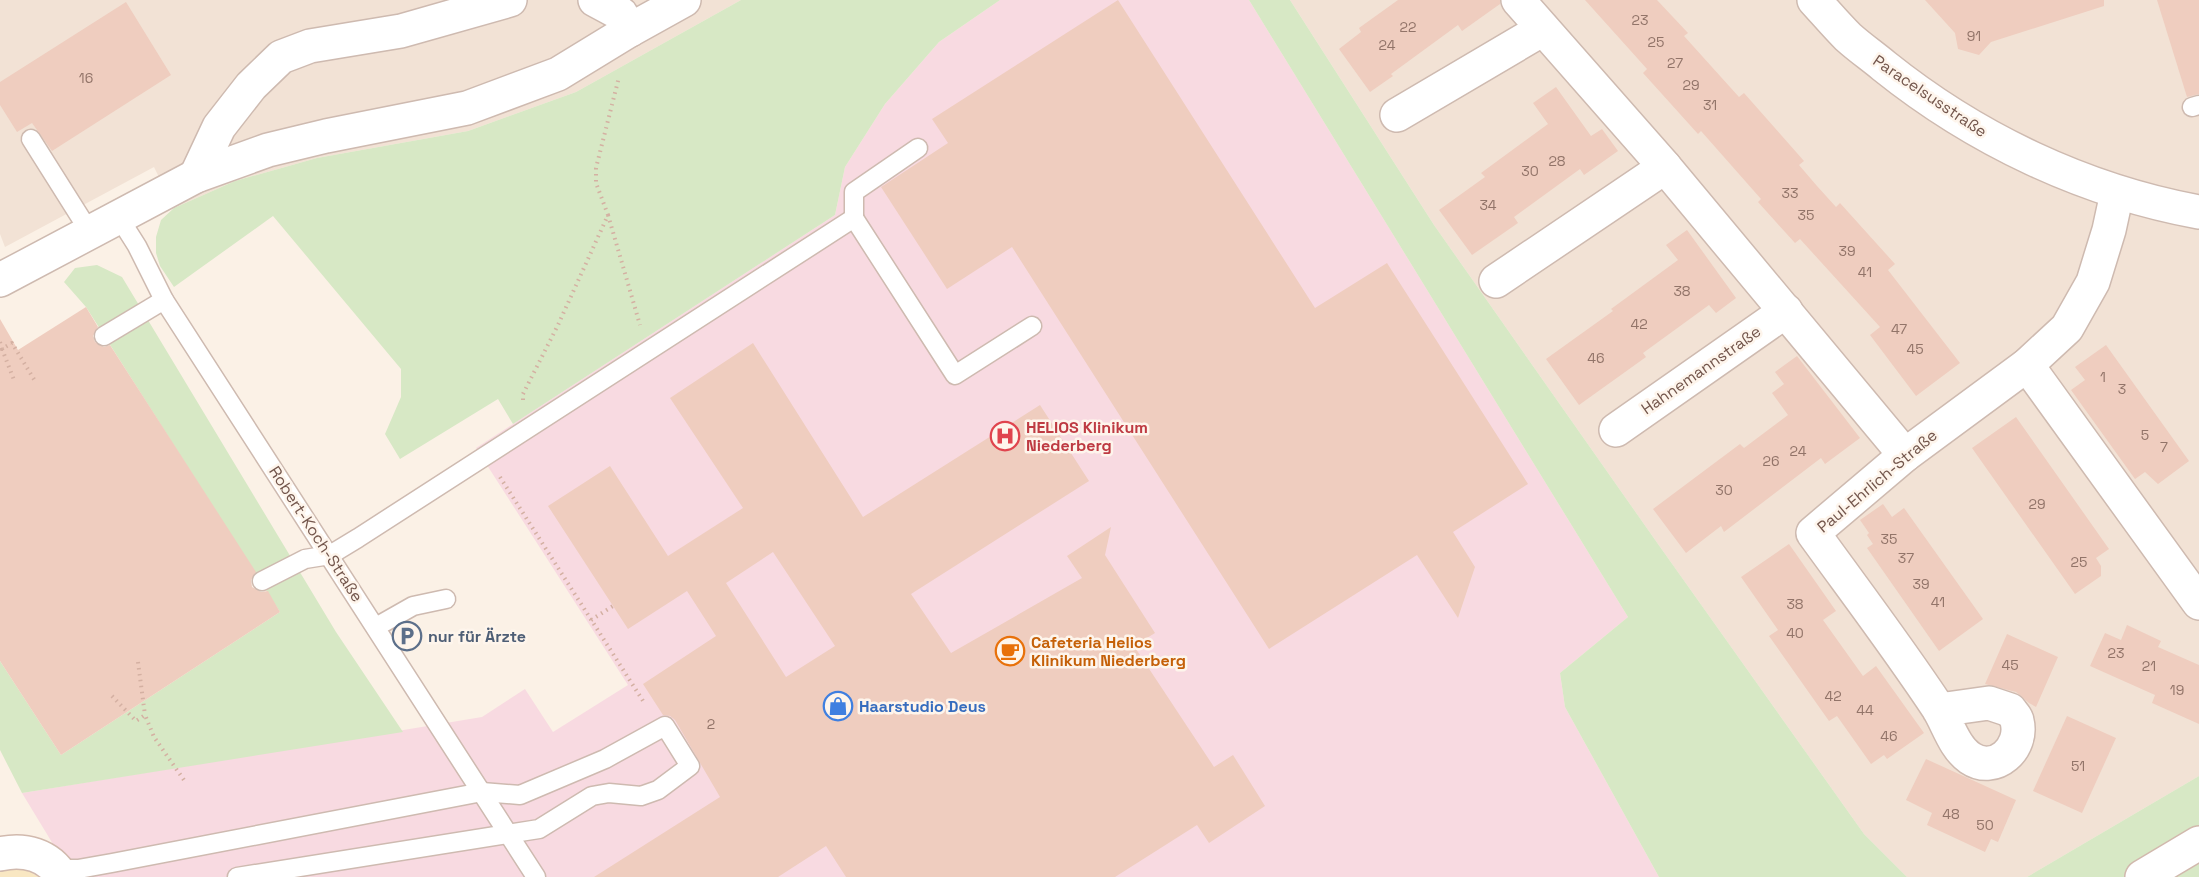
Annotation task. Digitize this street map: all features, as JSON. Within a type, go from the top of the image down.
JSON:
[{"type":"street","points":[[196,176],[219,127],[251,86],[281,57],[310,46],[401,31],[510,0]]},
{"type":"street","points":[[595,0],[621,14],[630,30]]},
{"type":"street","points":[[0,280],[196,176],[268,150],[467,108],[558,74],[684,0]]},
{"type":"street","points":[[1518,0],[1665,167],[1905,455]]},
{"type":"street","name":"Paracelsusstraße","points":[[1814,0],[1848,37],[1904,82],[1962,121],[2012,149],[2117,193],[2199,212]]},
{"type":"street","points":[[1396,115],[1543,29]]},
{"type":"street","points":[[1496,281],[1665,167]]},
{"type":"street","name":"Paul-Ehrlich-Straße","points":[[1938,710],[1813,533],[1905,455],[2028,365],[2067,328],[2092,282],[2109,230],[2117,193]]},
{"type":"street","name":"Hahnemannstraße","points":[[1616,430],[1786,311]]},
{"type":"street","points":[[2028,365],[2199,603]]},
{"type":"street","points":[[2142,877],[2199,843]]},
{"type":"street","points":[[5,844],[38,855],[60,873]]},
{"type":"lane","points":[[31,140],[89,231]]},
{"type":"lane","points":[[918,148],[854,192],[854,218],[955,375],[1032,326]]},
{"type":"lane","name":"Robert-Koch-Straße","points":[[118,216],[137,246],[164,300],[536,877]]},
{"type":"lane","points":[[262,581],[304,559],[330,555],[854,218]]},
{"type":"lane","points":[[104,336],[164,300]]},
{"type":"lane","points":[[376,627],[413,606],[446,599]]},
{"type":"lane","points":[[60,873],[482,792],[520,795],[605,759],[665,726],[690,766],[658,790],[641,796],[609,792],[592,796],[539,829],[237,877]]},
{"type":"path","points":[[630,30],[596,168],[596,183],[608,214],[648,351]]},
{"type":"path","points":[[520,434],[523,394],[558,325],[608,214]]},
{"type":"path","points":[[0,342],[14,380]]},
{"type":"path","points":[[2,349],[12,343],[35,381]]},
{"type":"path","points":[[487,455],[645,704]]},
{"type":"path","points":[[591,620],[613,606]]},
{"type":"path","points":[[138,662],[145,715],[154,737],[186,783]]},
{"type":"path","points":[[112,696],[136,721],[145,715]]},
{"type":"shaded area","points":[[0,0],[741,0],[576,92],[468,131],[317,158],[235,181],[174,208],[154,167],[5,247],[0,234]]},
{"type":"shaded area","name":"HELIOS Klinikum Niederberg","points":[[1000,0],[1249,0],[1628,617],[1560,673],[1565,707],[1659,877],[73,877],[22,793],[482,717],[525,689],[553,732],[628,685],[476,448],[835,215],[845,167],[885,104],[939,42]]},
{"type":"shaded area","points":[[1290,0],[2199,0],[2199,776],[2027,877],[1907,877],[1864,834],[1658,544],[1434,225]]},
{"type":"green space","points":[[741,0],[1000,0],[939,42],[885,104],[845,167],[835,215],[513,424],[498,399],[400,459],[385,434],[401,397],[401,369],[273,216],[174,287],[160,266],[156,253],[156,237],[161,220],[174,208],[235,181],[317,158],[468,131],[576,92]]},
{"type":"green space","points":[[1249,0],[1290,0],[1434,225],[1658,544],[1864,834],[1907,877],[1659,877],[1565,707],[1560,673],[1628,617]]},
{"type":"green space","points":[[97,265],[122,277],[336,632],[403,732],[22,793],[0,750],[0,661],[61,755],[280,612],[86,307],[64,282],[75,268]]},
{"type":"green space","points":[[2199,776],[2199,877],[2027,877]]},
{"type":"sand","points":[[9,869],[25,869],[39,877],[0,877],[0,872]]},
{"type":"building","points":[[1118,0],[1315,308],[1387,263],[1528,484],[1453,532],[1475,567],[1458,618],[1417,555],[1269,649],[1012,247],[947,289],[881,187],[948,143],[932,119]]},
{"type":"building","points":[[1398,0],[1500,0],[1500,4],[1462,31],[1458,25],[1370,92],[1339,49],[1361,32],[1359,28]]},
{"type":"building","points":[[1585,0],[1657,0],[1688,33],[1684,36],[1739,97],[1744,93],[1804,161],[1799,165],[1817,186],[1836,207],[1840,203],[1895,264],[1888,270],[1960,363],[1916,396],[1870,335],[1880,327],[1800,239],[1795,243],[1758,202],[1761,199],[1701,131],[1698,134],[1643,73],[1647,69]]},
{"type":"building","points":[[1925,0],[2104,0],[2104,6],[1991,42],[1979,55],[1958,49],[1955,33]]},
{"type":"building","points":[[2157,0],[2199,0],[2199,94],[2187,97]]},
{"type":"building","points":[[126,2],[171,75],[52,151],[32,123],[17,132],[0,105],[0,82]]},
{"type":"building","points":[[1556,87],[1591,136],[1602,129],[1618,151],[1584,175],[1580,169],[1514,217],[1518,223],[1472,255],[1439,210],[1485,177],[1481,173],[1548,124],[1533,103]]},
{"type":"building","points":[[1687,230],[1736,298],[1716,313],[1709,305],[1643,353],[1646,357],[1579,405],[1546,359],[1613,311],[1611,309],[1678,260],[1666,245]]},
{"type":"building","points":[[86,307],[98,327],[93,336],[95,342],[104,347],[110,345],[256,572],[251,580],[252,587],[261,592],[268,591],[280,612],[61,755],[0,661],[0,319],[18,350]]},
{"type":"building","points":[[753,343],[863,517],[1040,405],[1089,481],[911,594],[951,653],[1082,578],[1067,556],[1111,527],[1105,555],[1155,633],[1134,646],[1214,767],[1233,755],[1265,806],[1209,843],[1197,825],[1115,877],[846,877],[826,846],[778,877],[594,877],[720,797],[675,720],[663,715],[643,684],[716,636],[687,591],[628,629],[548,506],[610,466],[668,556],[743,508],[670,398]],"holes":[[[773,552],[835,646],[786,677],[726,583]]]},
{"type":"building","points":[[2106,345],[2189,461],[2158,484],[2145,472],[2135,479],[2071,390],[2085,380],[2075,367]]},
{"type":"building","points":[[1797,356],[1860,438],[1825,464],[1821,458],[1724,532],[1721,526],[1686,553],[1653,509],[1740,444],[1744,448],[1788,415],[1772,393],[1784,384],[1775,372]]},
{"type":"building","points":[[2016,417],[2109,549],[2096,558],[2101,566],[2101,576],[2075,594],[1972,448]]},
{"type":"building","points":[[1883,504],[1892,517],[1904,508],[1983,619],[1939,651],[1867,548],[1873,544],[1860,520]]},
{"type":"building","points":[[1789,544],[1836,611],[1823,620],[1863,676],[1876,666],[1924,733],[1887,759],[1884,755],[1871,764],[1837,716],[1829,721],[1769,636],[1778,630],[1741,577]]},
{"type":"building","points":[[2127,625],[2161,641],[2158,647],[2199,665],[2199,724],[2152,703],[2155,695],[2090,666],[2105,633],[2121,640]]},
{"type":"building","points":[[2007,634],[2058,657],[2036,707],[2016,692],[1985,684]]},
{"type":"building","points":[[2067,716],[2116,738],[2082,813],[2033,791]]},
{"type":"building","points":[[1926,759],[2016,800],[1998,842],[1991,839],[1985,852],[1927,825],[1932,813],[1906,800]]},
{"type":"place","name":"HELIOS Klinikum Niederberg","points":[[1005,436]]},
{"type":"place","name":"nur für Ärzte","points":[[407,636]]},
{"type":"place","name":"Cafeteria Helios Klinikum Niederberg","points":[[1010,651]]},
{"type":"place","name":"Haarstudio Deus","points":[[838,706]]}]
